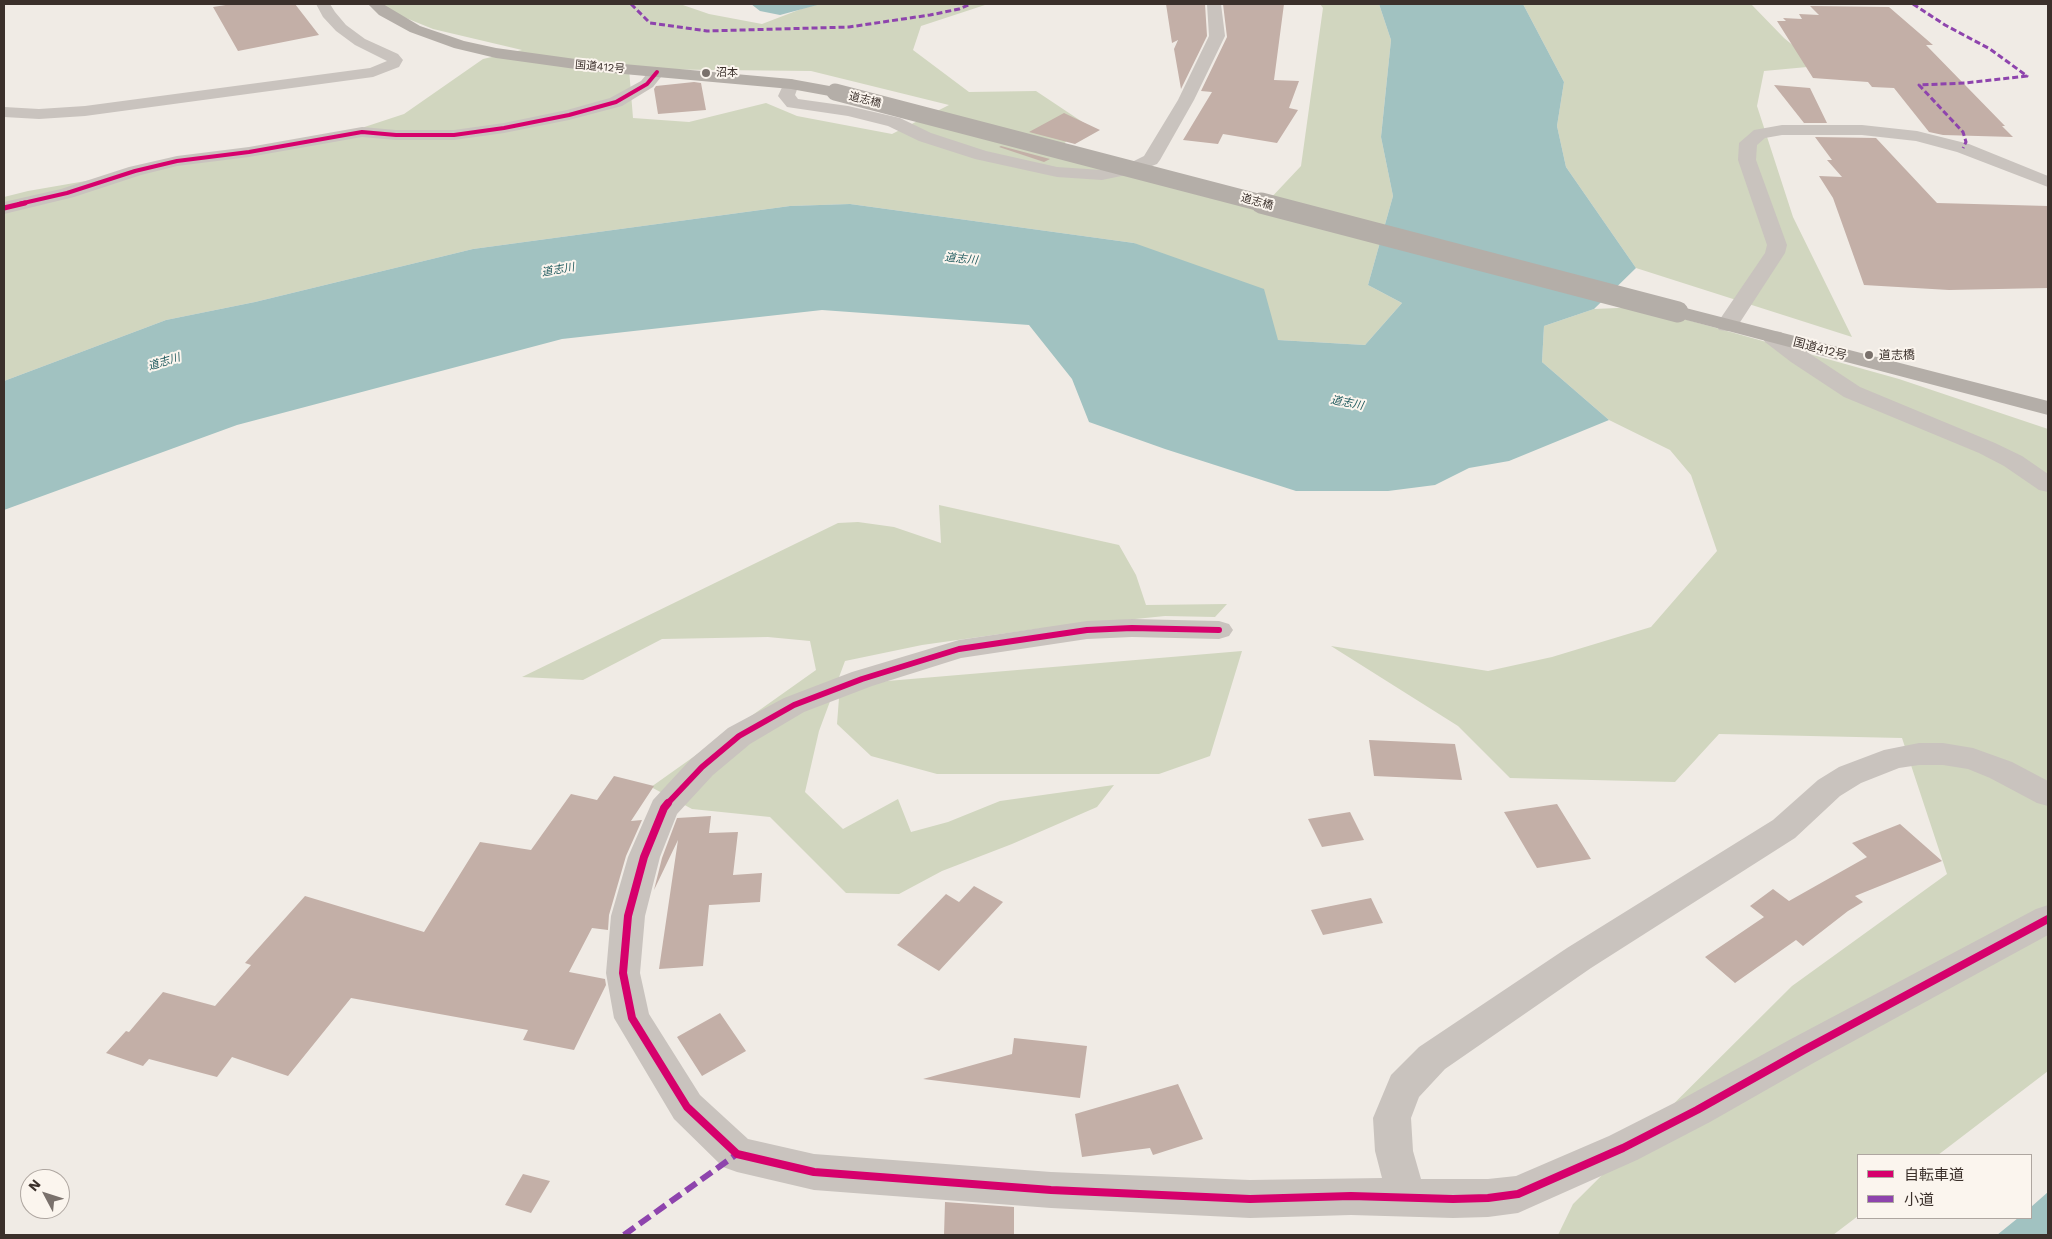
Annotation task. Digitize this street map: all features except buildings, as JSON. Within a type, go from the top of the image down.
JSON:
[{"type":"highway","name":"国道412号","points":[[375,4],[384,12],[415,30],[460,45],[536,60],[791,84],[835,92]]},
{"type":"highway","name":"道志橋","points":[[835,92],[1678,312]]},
{"type":"highway","name":"国道412号","points":[[1678,312],[2048,408]]},
{"type":"street","points":[[4,112],[21,114],[85,111],[365,73],[381,70],[394,64],[395,60],[392,57],[360,42],[340,28],[328,14],[323,4]]},
{"type":"street","points":[[791,84],[786,96],[793,103],[848,111],[894,122],[925,136],[981,155],[1057,172],[1102,175],[1131,170],[1151,160],[1186,100],[1217,36],[1214,4]]},
{"type":"street","points":[[4,208],[67,193],[135,171],[177,161],[250,152],[362,132],[396,135],[454,135],[550,119],[616,102],[647,84],[657,72]]},
{"type":"street","points":[[4,130],[21,114]]},
{"type":"street","points":[[1727,325],[1775,253],[1777,245],[1747,160],[1748,143],[1760,134],[1782,130],[1810,129],[1894,132],[1952,145],[2048,182]]},
{"type":"street","points":[[2016,169],[2048,169]]},
{"type":"street","points":[[1773,337],[1799,357],[1852,392],[1987,448],[2013,461],[2048,485]]},
{"type":"street","points":[[1219,630],[1132,628],[1087,630],[959,649],[862,679],[794,705],[739,736],[702,767],[664,808],[644,857],[628,916],[623,973],[632,1018],[687,1107],[737,1154],[814,1172],[1052,1190],[1250,1199],[1351,1196],[1488,1198],[1518,1194],[1623,1148],[1697,1110],[1804,1050],[2048,919]]},
{"type":"street","points":[[1407,1198],[1394,1151],[1392,1118],[1404,1087],[1432,1058],[1579,958],[1784,829],[1829,788],[1850,775],[1895,758],[1919,754],[1943,754],[1973,759],[2002,770],[2048,794]]},
{"type":"green space","points":[[380,4],[680,4],[709,14],[762,24],[809,6],[821,4],[988,4],[921,26],[913,50],[969,92],[1036,91],[1087,125],[1052,153],[1268,201],[1301,166],[1323,8],[1320,4],[1379,4],[1391,40],[1381,137],[1393,196],[1368,285],[1402,303],[1365,345],[1278,340],[1134,243],[850,204],[790,206],[473,249],[255,302],[166,320],[4,381],[4,197],[28,191],[328,139],[404,114],[483,59],[522,50],[433,29],[396,14]],"holes":[[[629,69],[811,71],[949,105],[892,134],[797,116],[766,103],[689,122],[633,118]]]},
{"type":"green space","points":[[1523,4],[1751,4],[1784,38],[1818,66],[1764,71],[1757,106],[1793,217],[1852,337],[1636,268],[1566,167],[1557,126],[1564,82]]},
{"type":"green space","points":[[1641,307],[1899,379],[2048,429],[2048,1071],[1939,1154],[1857,1154],[1857,1217],[1833,1235],[1558,1235],[1573,1204],[1792,986],[1947,874],[1902,738],[1719,734],[1675,782],[1510,778],[1458,726],[1331,646],[1488,671],[1552,657],[1651,627],[1717,551],[1691,475],[1670,450],[1609,420],[1542,362],[1544,326],[1594,309]]},
{"type":"green space","points":[[939,505],[1119,545],[1136,575],[1146,605],[1227,604],[1215,617],[1165,616],[1036,629],[922,645],[845,661],[819,731],[805,792],[843,829],[898,799],[911,832],[948,822],[1000,801],[1114,785],[1097,807],[1012,844],[942,871],[899,894],[846,893],[770,817],[692,809],[651,787],[816,670],[810,641],[768,637],[662,639],[583,680],[522,677],[838,523],[858,522],[894,527],[941,543]]},
{"type":"green space","points":[[1242,651],[1210,756],[1159,774],[937,774],[871,756],[837,724],[840,685]]},
{"type":"water","points":[[751,4],[821,4],[780,15],[760,11]]},
{"type":"water","name":"道志川","points":[[1379,4],[1523,4],[1564,82],[1557,126],[1566,167],[1636,268],[1594,309],[1544,326],[1542,362],[1609,420],[1509,461],[1469,468],[1435,485],[1388,491],[1296,491],[1165,449],[1089,422],[1072,379],[1029,325],[822,310],[562,339],[237,425],[4,510],[4,381],[166,320],[255,302],[473,249],[790,206],[850,204],[1134,243],[1264,289],[1278,340],[1365,345],[1402,303],[1368,285],[1393,196],[1381,137],[1391,40]]},
{"type":"water","points":[[2048,1192],[2048,1235],[1997,1235],[2017,1219],[2032,1219],[2032,1206]]},
{"type":"marked path","points":[[631,4],[650,23],[707,31],[849,27],[930,15],[959,9],[971,4]]},
{"type":"marked path","points":[[1913,4],[1945,25],[1990,49],[2027,76],[1965,83],[1919,85],[1963,132],[1966,142],[1963,148]]},
{"type":"marked path","points":[[624,1235],[737,1154]]},
{"type":"cycle path","points":[[4,208],[67,193],[135,171],[177,161],[249,152],[362,132],[396,135],[454,135],[504,128],[569,115],[616,102],[647,84],[657,72]]},
{"type":"cycle path","points":[[1219,630],[1132,628],[1087,630],[959,649],[862,679],[794,705],[739,736],[702,767],[664,808],[644,857],[628,916],[623,973],[632,1018],[687,1107],[737,1154],[814,1172],[1051,1190],[1250,1199],[1351,1196],[1453,1199],[1488,1198],[1518,1194],[1623,1148],[1697,1110],[1804,1050],[2048,919]]},
{"type":"place","name":"沼本","points":[[706,73]]},
{"type":"place","name":"道志橋","points":[[1869,355]]}]
